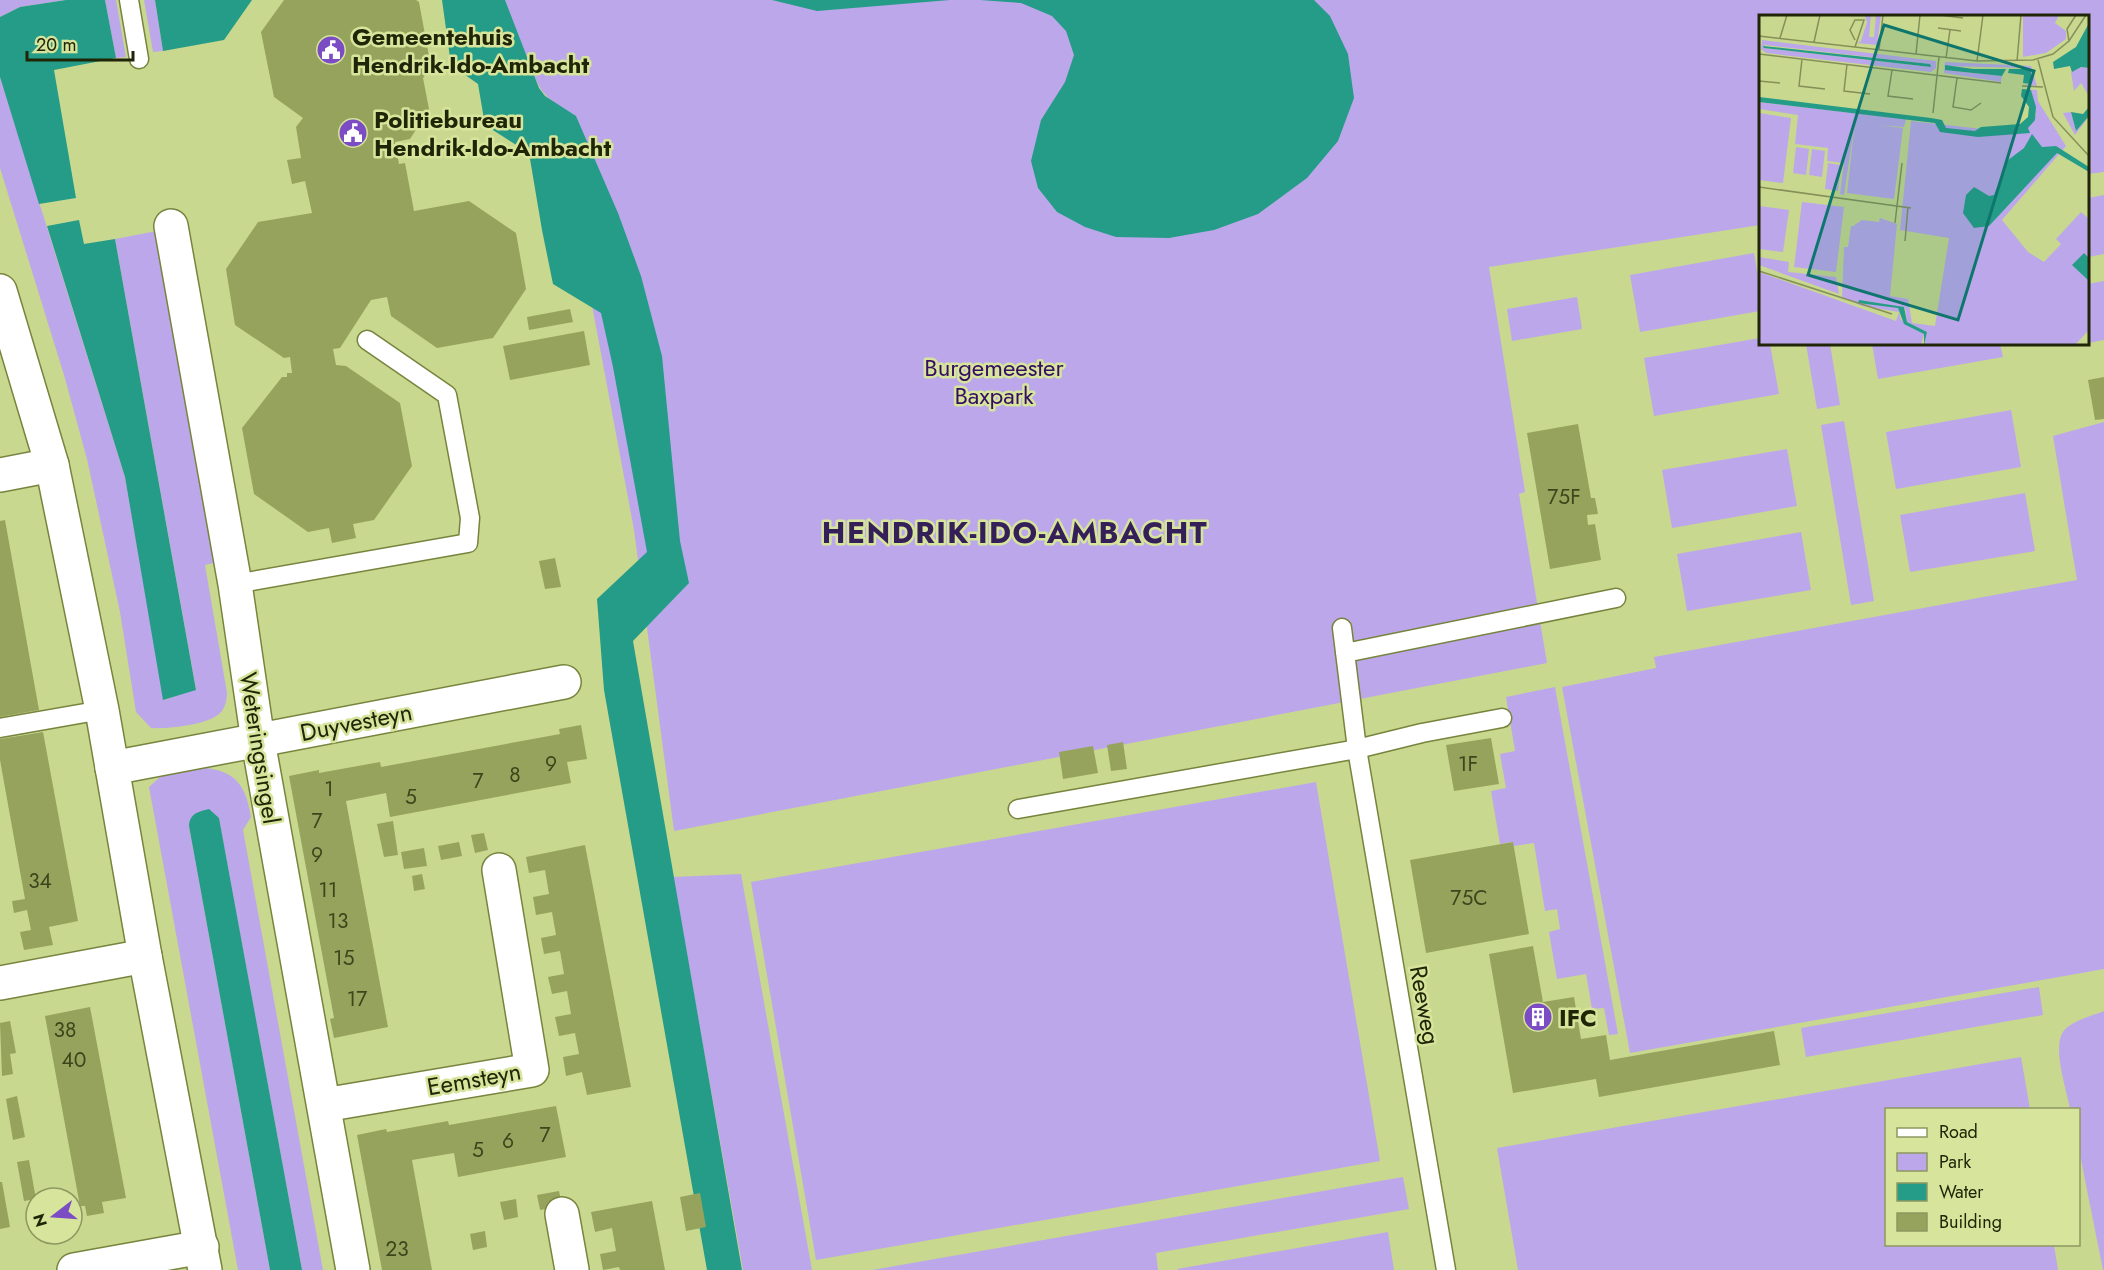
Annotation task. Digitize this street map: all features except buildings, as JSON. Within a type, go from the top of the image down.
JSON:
[{"type":"street","name":"Weteringsingel","points":[[171,226],[235,584],[258,741],[353,1270]]},
{"type":"street","points":[[0,291],[52,465],[102,710],[145,956],[204,1259],[74,1270]]},
{"type":"street","points":[[0,475],[52,465]]},
{"type":"street","name":"Duyvesteyn","points":[[112,768],[564,682]]},
{"type":"street","name":"Eemsteyn","points":[[324,1105],[532,1070],[499,870]]},
{"type":"street","points":[[0,983],[145,956]]},
{"type":"street","points":[[562,1214],[572,1270]]},
{"type":"lane","points":[[129,0],[139,59]]},
{"type":"lane","points":[[235,584],[468,543],[470,518],[447,395],[367,340]]},
{"type":"lane","points":[[1345,653],[1616,598]]},
{"type":"lane","name":"Reeweg","points":[[1342,628],[1357,748],[1446,1270]]},
{"type":"lane","points":[[0,728],[102,710]]},
{"type":"lane","points":[[1018,808],[1357,748],[1502,718]]},
{"type":"green space","points":[[0,0],[66,0],[20,7],[0,17]]},
{"type":"green space","points":[[105,0],[116,0],[126,57],[116,58]]},
{"type":"green space","points":[[144,0],[155,0],[163,51],[153,52]]},
{"type":"green space","name":"Burgemeester Baxpark","points":[[484,0],[2104,0],[2104,172],[2089,174],[2089,15],[1759,15],[1759,225],[1489,267],[1525,492],[1519,494],[1547,663],[674,831],[634,530],[554,102],[538,84],[527,56]]},
{"type":"green space","points":[[0,77],[125,477],[164,700],[196,689],[115,239],[157,231],[218,562],[205,565],[227,698],[222,711],[209,720],[178,727],[151,728],[136,712],[120,612],[87,459],[64,375],[0,168]]},
{"type":"green space","points":[[2104,195],[2104,254],[2089,257],[2089,198]]},
{"type":"green space","points":[[1754,253],[1759,281],[1759,311],[1640,332],[1630,275]]},
{"type":"green space","points":[[2104,281],[2104,340],[2089,343],[2089,284]]},
{"type":"green space","points":[[1577,297],[1582,329],[1512,341],[1507,309]]},
{"type":"green space","points":[[1759,338],[1759,345],[1770,345],[1779,394],[1654,416],[1644,358]]},
{"type":"green space","points":[[1806,345],[1830,345],[1840,405],[1817,409]]},
{"type":"green space","points":[[1872,345],[2000,345],[2003,357],[1878,379]]},
{"type":"green space","points":[[2011,410],[2021,467],[1896,489],[1886,432]]},
{"type":"green space","points":[[1844,421],[1874,601],[1851,605],[1821,425]]},
{"type":"green space","points":[[2104,422],[2104,969],[1630,1053],[1562,687],[1656,668],[1654,657],[2077,580],[2053,436]]},
{"type":"green space","points":[[1787,449],[1797,506],[1672,528],[1662,470]]},
{"type":"green space","points":[[2025,493],[2035,551],[1910,572],[1900,515]]},
{"type":"green space","points":[[1801,532],[1811,590],[1687,611],[1677,554]]},
{"type":"green space","points":[[1555,687],[1618,1034],[1609,1035],[1604,1008],[1592,1009],[1586,974],[1557,979],[1549,932],[1560,929],[1557,909],[1545,911],[1534,843],[1513,846],[1512,842],[1500,844],[1491,791],[1506,788],[1500,754],[1515,751],[1506,697]]},
{"type":"green space","points":[[206,768],[226,773],[239,783],[249,807],[251,817],[243,830],[323,1270],[302,1270],[219,819],[189,826],[270,1270],[238,1270],[149,787],[161,776]]},
{"type":"green space","points":[[1316,782],[1380,1161],[816,1260],[751,882]]},
{"type":"green space","points":[[741,874],[812,1270],[743,1270],[673,877]]},
{"type":"green space","points":[[2039,987],[2043,1015],[1806,1057],[1801,1028]]},
{"type":"green space","points":[[2104,1011],[2104,1270],[2080,1155],[2080,1108],[2070,1108],[2061,1070],[2060,1039],[2066,1028]]},
{"type":"green space","points":[[2021,1057],[2030,1108],[1885,1108],[1885,1246],[2054,1246],[2058,1270],[1518,1270],[1497,1148]]},
{"type":"green space","points":[[1403,1177],[1409,1209],[1156,1253],[1158,1270],[872,1270]]},
{"type":"green space","points":[[1388,1232],[1394,1270],[1177,1269]]},
{"type":"water","points":[[66,0],[105,0],[116,58],[54,70],[76,198],[39,204],[0,77],[0,17],[20,7]]},
{"type":"water","points":[[155,0],[252,0],[224,40],[163,51]]},
{"type":"water","points":[[442,0],[505,0],[539,88],[545,96],[576,116],[618,213],[641,276],[662,356],[680,541],[689,583],[633,641],[742,1270],[707,1270],[604,690],[597,599],[647,552],[601,313],[553,284],[529,153],[485,125],[478,84],[451,65]]},
{"type":"water","points":[[772,0],[950,0],[817,11]]},
{"type":"water","points":[[980,0],[1314,0],[1330,16],[1348,54],[1354,98],[1338,141],[1307,178],[1258,214],[1214,230],[1169,238],[1116,237],[1085,227],[1057,212],[1038,188],[1031,161],[1041,120],[1065,82],[1074,55],[1066,31],[1052,16],[1021,3]]},
{"type":"water","points":[[79,220],[84,244],[115,239],[196,690],[163,700],[125,477],[47,226]]},
{"type":"water","points":[[209,809],[219,818],[302,1270],[270,1270],[189,826],[193,816]]},
{"type":"place","name":"Gemeentehuis Hendrik-Ido-Ambacht","points":[[331,50]]},
{"type":"place","name":"Politiebureau Hendrik-Ido-Ambacht","points":[[353,133]]},
{"type":"place","name":"IFC","points":[[1538,1017]]},
{"type":"district","name":"HENDRIK-IDO-AMBACHT","points":[[1015,532]]}]
